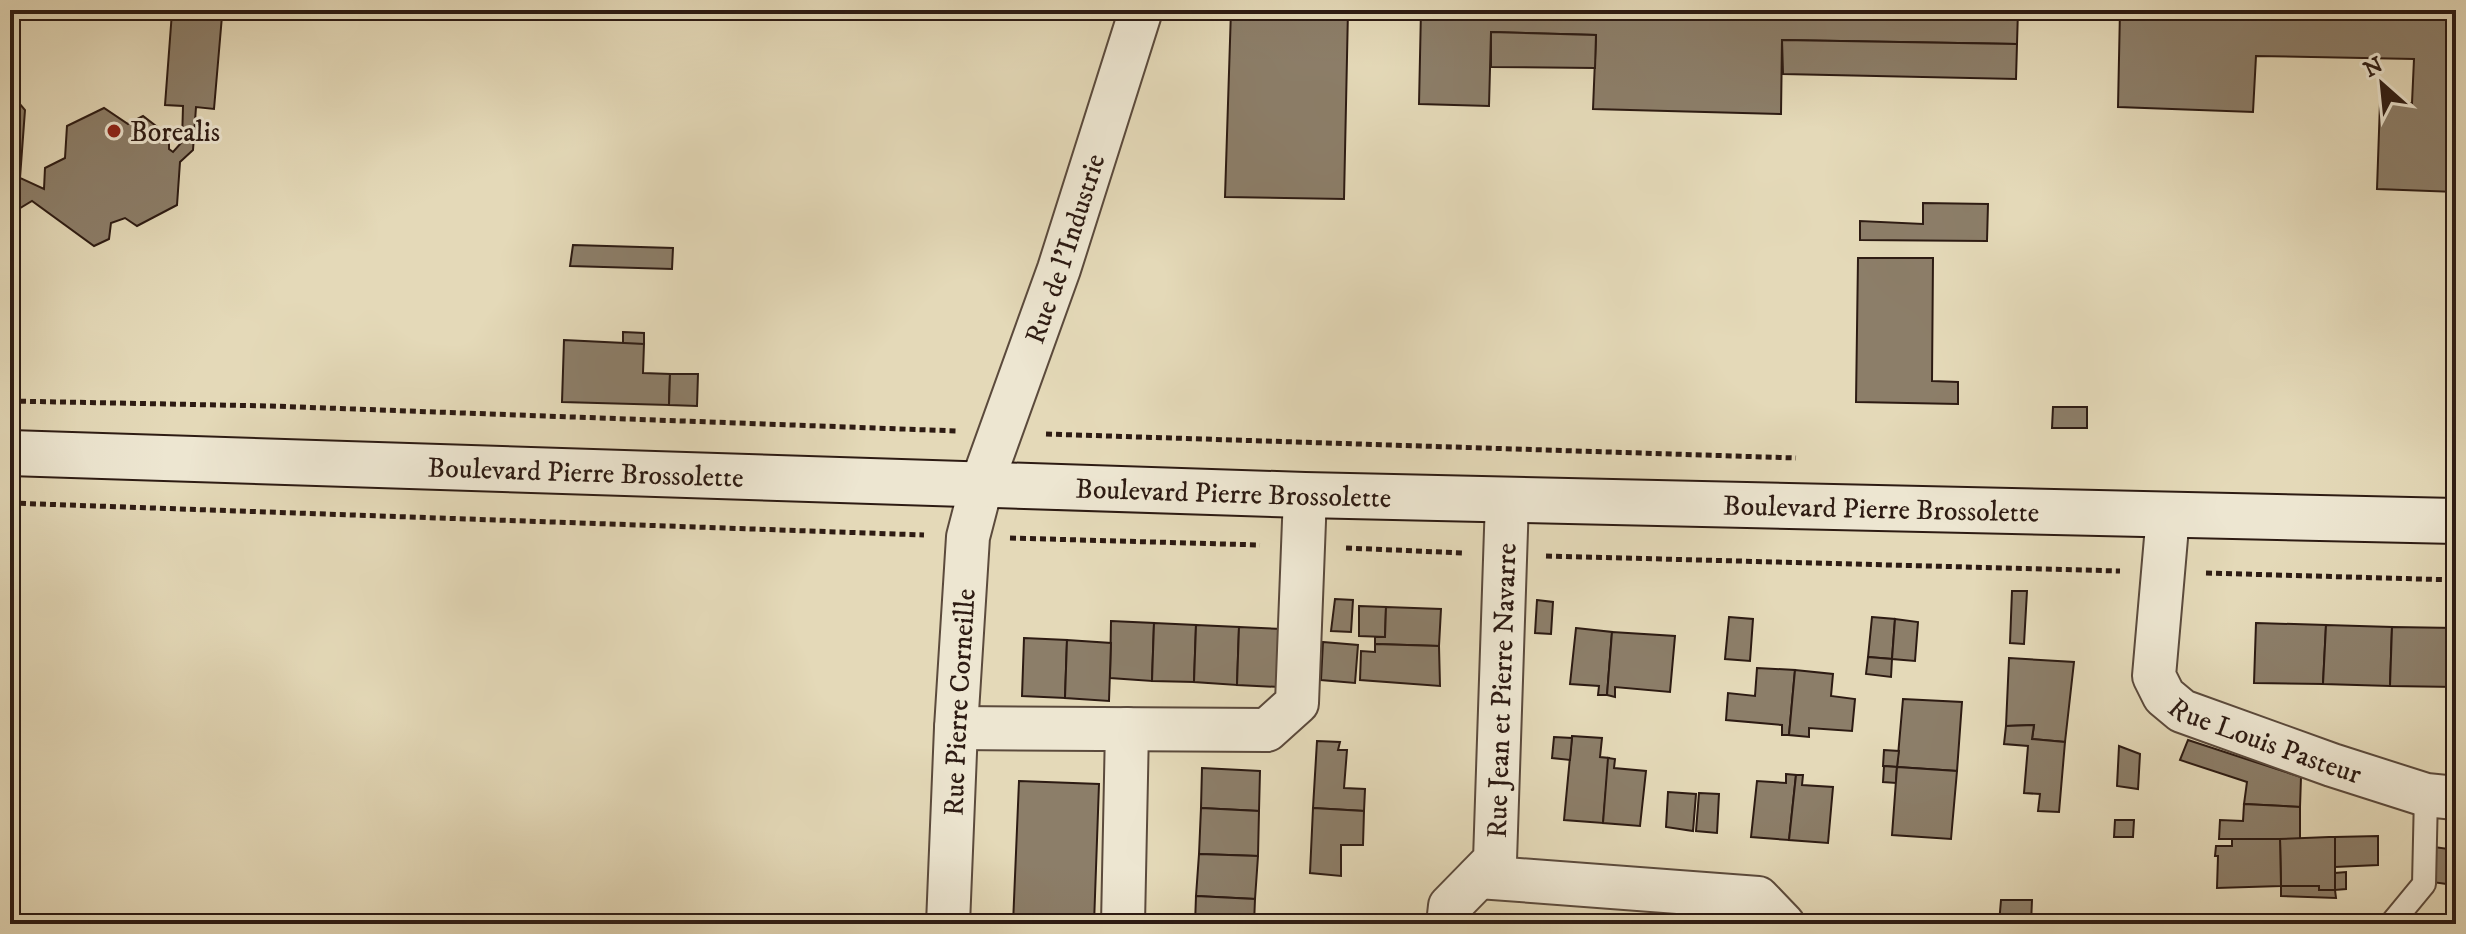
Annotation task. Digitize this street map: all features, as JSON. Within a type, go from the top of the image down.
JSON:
[{"type":"main road","name":"Boulevard Pierre Brossolette","points":[[10,453],[1305,495],[2456,521]]},
{"type":"street","name":"Rue de l'Industrie","points":[[982,483],[1059,269],[1141,10]]},
{"type":"street","name":"Rue Pierre Corneille","points":[[948,924],[968,537],[982,483]]},
{"type":"street","points":[[956,728],[1267,730],[1297,703],[1305,495]]},
{"type":"street","name":"Rue Jean et Pierre Navarre","points":[[1448,924],[1450,906],[1495,860],[1507,500]]},
{"type":"street","name":"Rue Louis Pasteur","points":[[2168,515],[2154,676],[2164,696],[2182,711],[2332,765],[2441,796]]},
{"type":"street","points":[[1123,924],[1127,729]]},
{"type":"street","name":"Rue Jean et Pierre Navarre","points":[[1479,877],[1758,898],[1783,924]]},
{"type":"lane","points":[[2391,924],[2424,884],[2441,796]]},
{"type":"path","points":[[10,401],[271,406],[1807,458]]},
{"type":"path","points":[[10,503],[1506,555],[2456,580]]},
{"type":"building","points":[[1231,10],[1348,10],[1344,199],[1225,197]]},
{"type":"building","points":[[1421,10],[2018,10],[2017,44],[1782,40],[1781,114],[1593,109],[1596,35],[1491,32],[1489,106],[1419,104]]},
{"type":"building","points":[[2120,10],[2456,10],[2456,192],[2377,189],[2380,103],[2412,103],[2414,59],[2256,56],[2253,112],[2118,107]]},
{"type":"building","name":"Borealis","points":[[172,12],[222,16],[214,109],[196,107],[193,150],[180,162],[177,205],[137,226],[125,218],[111,223],[109,239],[94,246],[32,201],[17,210],[17,220],[10,225],[10,97],[14,97],[25,110],[20,178],[44,189],[45,168],[65,158],[67,126],[104,108],[128,124],[143,116],[169,136],[169,149],[173,152],[182,142],[183,106],[165,105]]},
{"type":"building","points":[[1491,32],[1596,35],[1595,68],[1491,67]]},
{"type":"building","points":[[1782,40],[2017,44],[2016,79],[1783,74]]},
{"type":"building","points":[[1923,203],[1988,204],[1987,241],[1860,240],[1860,221],[1923,224]]},
{"type":"building","points":[[573,245],[673,248],[672,269],[570,266]]},
{"type":"building","points":[[1858,258],[1933,258],[1932,381],[1958,382],[1958,404],[1856,402]]},
{"type":"building","points":[[623,332],[644,333],[644,344],[623,344]]},
{"type":"building","points":[[564,340],[644,344],[643,373],[670,374],[669,405],[562,402]]},
{"type":"building","points":[[670,374],[698,374],[697,406],[669,405]]},
{"type":"building","points":[[2053,407],[2087,407],[2087,428],[2052,428]]},
{"type":"building","points":[[2012,591],[2027,591],[2024,644],[2010,643]]},
{"type":"building","points":[[1335,599],[1353,600],[1351,632],[1331,631]]},
{"type":"building","points":[[1537,600],[1553,602],[1551,634],[1535,633]]},
{"type":"building","points":[[1359,606],[1386,607],[1385,637],[1359,636]]},
{"type":"building","points":[[1386,607],[1441,609],[1439,646],[1375,644],[1375,637],[1385,637]]},
{"type":"building","points":[[1729,617],[1753,619],[1750,661],[1725,659]]},
{"type":"building","points":[[1872,617],[1895,619],[1892,659],[1868,657]]},
{"type":"building","points":[[1895,619],[1918,622],[1915,661],[1892,659]]},
{"type":"building","points":[[1111,621],[1154,623],[1152,681],[1110,678]]},
{"type":"building","points":[[1154,623],[1196,625],[1194,682],[1152,681]]},
{"type":"building","points":[[2256,623],[2326,625],[2323,684],[2254,683]]},
{"type":"building","points":[[1196,625],[1239,627],[1237,685],[1194,682]]},
{"type":"building","points":[[2326,625],[2392,627],[2390,686],[2323,684]]},
{"type":"building","points":[[1239,627],[1282,629],[1280,687],[1237,685]]},
{"type":"building","points":[[2392,627],[2456,628],[2456,687],[2390,686]]},
{"type":"building","points":[[1576,628],[1612,632],[1607,695],[1598,695],[1599,686],[1570,684]]},
{"type":"building","points":[[1612,632],[1675,636],[1670,692],[1615,687],[1615,697],[1607,695]]},
{"type":"building","points":[[1024,638],[1067,640],[1065,698],[1022,696]]},
{"type":"building","points":[[1067,640],[1111,643],[1109,701],[1065,698]]},
{"type":"building","points":[[1323,642],[1358,645],[1355,683],[1321,680]]},
{"type":"building","points":[[1375,644],[1439,646],[1440,686],[1360,680],[1361,651],[1375,652]]},
{"type":"building","points":[[1868,657],[1892,659],[1891,677],[1866,674]]},
{"type":"building","points":[[2009,658],[2074,662],[2065,742],[2032,739],[2034,725],[2006,726]]},
{"type":"building","points":[[1757,668],[1795,670],[1789,735],[1782,735],[1782,725],[1726,720],[1728,693],[1755,696]]},
{"type":"building","points":[[1795,670],[1833,674],[1831,696],[1855,699],[1852,731],[1809,728],[1809,737],[1789,735]]},
{"type":"building","points":[[1903,699],[1962,702],[1957,771],[1897,767]]},
{"type":"building","points":[[2034,725],[2032,739],[2065,742],[2059,812],[2038,811],[2040,794],[2024,793],[2028,746],[2004,744],[2006,726]]},
{"type":"building","points":[[1572,736],[1602,738],[1600,757],[1609,758],[1603,823],[1564,820]]},
{"type":"building","points":[[1554,737],[1572,738],[1570,760],[1552,758]]},
{"type":"building","points":[[2188,740],[2301,777],[2300,807],[2244,804],[2247,782],[2180,760]]},
{"type":"building","points":[[1317,741],[1340,742],[1338,750],[1347,750],[1344,788],[1365,789],[1364,811],[1313,808]]},
{"type":"building","points":[[2119,746],[2140,754],[2138,789],[2117,786]]},
{"type":"building","points":[[1884,750],[1899,751],[1897,767],[1883,766]]},
{"type":"building","points":[[1608,758],[1615,759],[1614,768],[1646,771],[1640,826],[1603,823]]},
{"type":"building","points":[[1884,766],[1897,767],[1896,783],[1883,782]]},
{"type":"building","points":[[1897,767],[1957,771],[1951,839],[1892,835]]},
{"type":"building","points":[[1202,768],[1260,771],[1259,811],[1201,808]]},
{"type":"building","points":[[1786,774],[1796,775],[1789,840],[1751,837],[1757,781],[1786,783]]},
{"type":"building","points":[[1796,775],[1803,775],[1802,785],[1833,787],[1828,843],[1789,840]]},
{"type":"building","points":[[1019,781],[1099,784],[1094,924],[1013,924]]},
{"type":"building","points":[[1668,792],[1696,794],[1693,831],[1666,827]]},
{"type":"building","points":[[1699,793],[1719,794],[1717,833],[1696,831]]},
{"type":"building","points":[[2244,804],[2300,807],[2300,839],[2219,839],[2220,820],[2243,821]]},
{"type":"building","points":[[1201,808],[1259,811],[1258,856],[1199,854]]},
{"type":"building","points":[[1313,808],[1364,811],[1363,845],[1341,845],[1341,876],[1310,873]]},
{"type":"building","points":[[2115,820],[2134,820],[2133,837],[2114,837]]},
{"type":"building","points":[[2378,836],[2378,865],[2335,867],[2335,837]]},
{"type":"building","points":[[2335,837],[2335,890],[2319,890],[2319,886],[2281,886],[2280,839]]},
{"type":"building","points":[[2232,839],[2280,839],[2281,886],[2217,888],[2216,846],[2232,846]]},
{"type":"building","points":[[2434,847],[2456,850],[2454,885],[2432,882]]},
{"type":"building","points":[[1199,854],[1258,856],[1255,899],[1196,896]]},
{"type":"building","points":[[2346,872],[2346,889],[2335,890],[2335,873]]},
{"type":"building","points":[[2281,886],[2319,886],[2319,890],[2335,890],[2336,898],[2281,896]]},
{"type":"building","points":[[1196,896],[1255,899],[1254,924],[1195,924]]},
{"type":"building","points":[[2001,900],[2032,900],[2031,924],[1999,924]]},
{"type":"place","name":"Borealis","points":[[114,131]]}]
